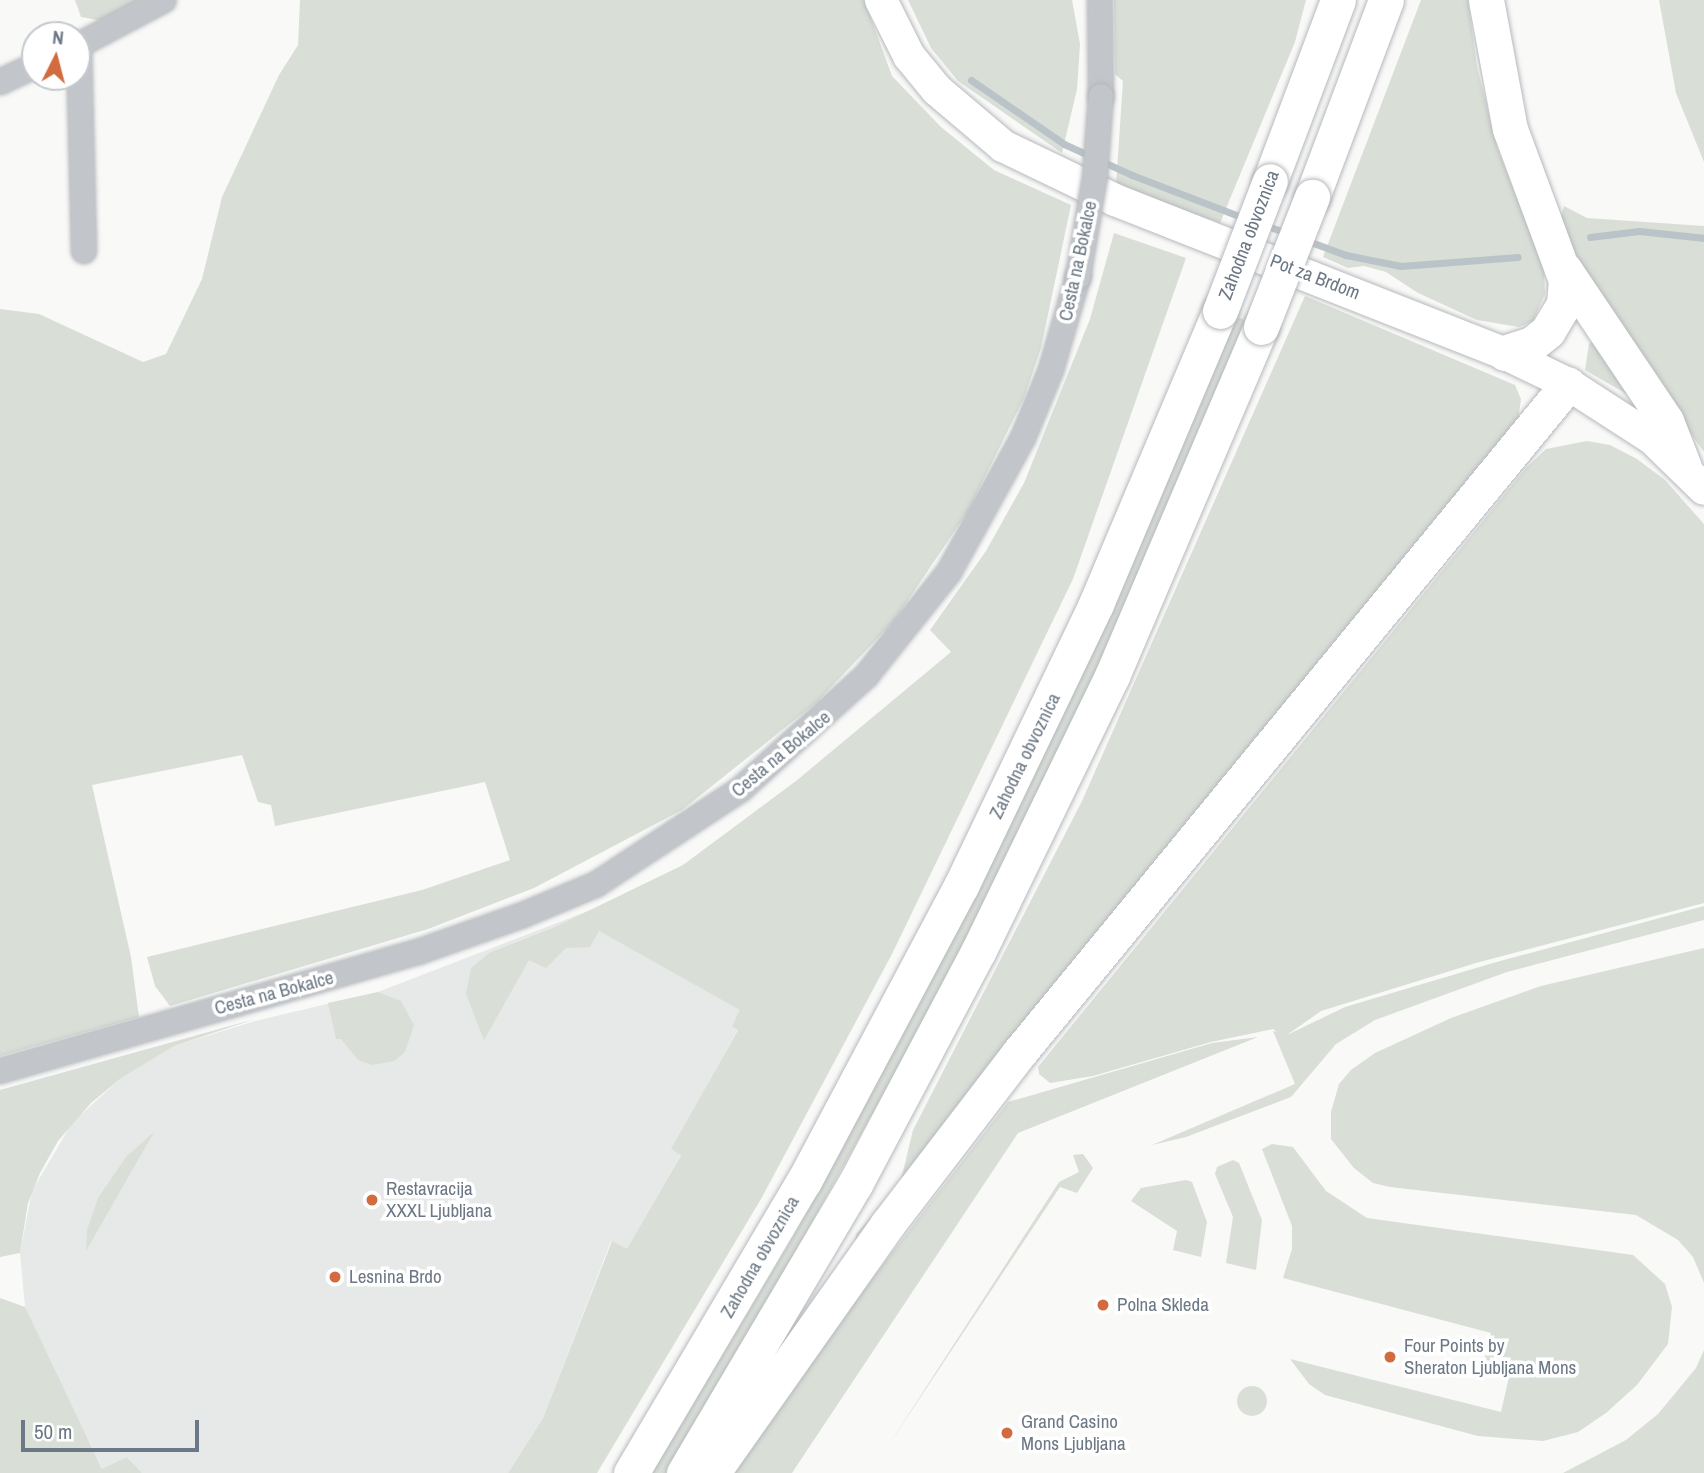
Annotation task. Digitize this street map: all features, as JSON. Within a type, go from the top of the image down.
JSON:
[{"type":"highway","points":[[1312,67],[1309,21],[1315,0]]},
{"type":"highway","name":"Zahodna obvoznica","points":[[631,1473],[798,1192],[961,886],[1096,604],[1220,311],[1338,0]]},
{"type":"highway","points":[[684,1473],[855,1184],[985,940],[1112,676],[1261,327],[1385,0]]},
{"type":"highway","points":[[1486,0],[1510,129],[1564,269],[1666,421],[1694,478]]},
{"type":"highway","points":[[1504,353],[1532,344],[1554,324],[1567,292],[1564,269]]},
{"type":"highway","points":[[712,1473],[887,1225],[1019,1053],[1568,384]]},
{"type":"main road","name":"Pot za Brdom","points":[[881,0],[909,55],[937,90],[1003,146],[1115,200],[1504,353],[1568,384],[1653,439],[1694,478]]},
{"type":"street","points":[[91,38],[164,0]]},
{"type":"street","name":"Cesta na Bokalce","points":[[0,1071],[418,952],[523,915],[597,884],[741,789],[801,740],[866,676],[948,572],[1024,438],[1051,370],[1079,277],[1095,177],[1101,96],[1100,0]]},
{"type":"street","points":[[0,82],[21,72]]},
{"type":"street","points":[[79,91],[84,251]]},
{"type":"shaded area","points":[[75,0],[148,0],[103,21],[81,17]]},
{"type":"shaded area","points":[[300,0],[864,0],[892,76],[941,127],[994,170],[1071,205],[1041,348],[1024,398],[968,511],[894,621],[817,702],[682,810],[534,888],[428,929],[170,1006],[155,986],[147,957],[422,890],[510,860],[485,782],[275,826],[271,805],[258,802],[242,755],[92,785],[131,957],[139,1017],[0,1056],[0,309],[39,314],[143,362],[166,354],[202,279],[222,197],[279,75],[298,45]]},
{"type":"shaded area","points":[[908,0],[1072,0],[1080,44],[1077,89],[1062,153],[958,81],[931,48]]},
{"type":"shaded area","points":[[1114,0],[1306,0],[1295,42],[1220,223],[1116,185],[1123,81],[1115,74]]},
{"type":"shaded area","points":[[1421,0],[1468,0],[1477,67],[1498,150],[1544,268],[1545,294],[1533,321],[1519,327],[1477,320],[1418,293],[1386,272],[1364,266],[1348,268],[1323,257]]},
{"type":"shaded area","points":[[1659,0],[1704,0],[1704,162],[1676,93]]},
{"type":"shaded area","points":[[1564,206],[1587,218],[1704,226],[1704,452],[1595,299],[1558,228]]},
{"type":"shaded area","points":[[1114,233],[1186,258],[1073,579],[892,954],[761,1199],[597,1473],[508,1473],[543,1418],[612,1241],[627,1249],[681,1155],[671,1149],[738,1030],[732,1026],[740,1010],[599,931],[590,947],[566,948],[546,968],[529,960],[484,1040],[466,994],[471,968],[489,953],[555,927],[683,865],[796,781],[951,652],[930,630],[986,551],[1024,483],[1090,319]]},
{"type":"shaded area","points":[[1305,296],[1515,385],[1521,399],[1518,420],[855,1242],[856,1234],[900,1184],[913,1130],[1082,801]]},
{"type":"shaded area","points":[[1235,316],[1247,321],[1102,658],[946,982],[737,1356],[666,1473],[652,1473],[792,1239],[934,976],[1092,653]]},
{"type":"shaded area","points":[[1595,340],[1630,396],[1585,370],[1589,344]]},
{"type":"shaded area","points":[[1587,441],[1610,445],[1637,459],[1665,480],[1704,524],[1704,903],[1476,963],[1321,1011],[1287,1035],[1345,1007],[1493,963],[1704,906],[1704,920],[1507,972],[1375,1020],[1336,1044],[1291,1097],[1186,1137],[1152,1145],[1295,1084],[1273,1031],[1277,1032],[1273,1029],[1211,1042],[1093,1076],[1050,1083],[1039,1074],[1038,1067],[1526,468],[1546,449]]},
{"type":"shaded area","points":[[593,909],[599,931],[741,1009],[738,1029],[672,1149],[681,1154],[627,1250],[611,1241],[543,1418],[508,1473],[142,1473],[127,1457],[103,1470],[33,1329],[25,1307],[20,1253],[32,1191],[72,1123],[120,1079],[174,1046],[255,1021],[378,992]]},
{"type":"shaded area","points":[[1704,948],[1704,1283],[1693,1257],[1678,1240],[1636,1215],[1373,1183],[1354,1168],[1331,1139],[1331,1112],[1339,1084],[1351,1070],[1375,1053],[1451,1018],[1541,986]]},
{"type":"shaded area","points":[[378,992],[401,1001],[414,1025],[405,1052],[394,1061],[372,1065],[358,1060],[341,1039],[336,1039],[328,1003]]},
{"type":"shaded area","points":[[255,1019],[174,1046],[120,1079],[91,1103],[58,1141],[40,1173],[28,1203],[20,1253],[0,1257],[0,1090]]},
{"type":"shaded area","points":[[1258,1037],[1018,1133],[792,1473],[735,1473],[774,1406],[1008,1102],[1212,1043]]},
{"type":"shaded area","points":[[154,1132],[86,1251],[87,1230],[98,1198],[126,1157]]},
{"type":"shaded area","points":[[1272,1144],[1293,1147],[1326,1191],[1367,1218],[1633,1255],[1665,1284],[1672,1307],[1668,1344],[1637,1385],[1606,1413],[1578,1432],[1543,1441],[1478,1436],[1325,1395],[1309,1384],[1290,1359],[1501,1412],[1509,1377],[1482,1368],[1491,1333],[1283,1278],[1292,1249],[1292,1226],[1262,1149]]},
{"type":"shaded area","points":[[1083,1154],[1093,1168],[1077,1193],[1060,1187],[886,1449],[1059,1182],[1079,1172],[1073,1155]]},
{"type":"shaded area","points":[[1233,1160],[1239,1163],[1262,1220],[1256,1270],[1226,1263],[1233,1217],[1215,1174],[1217,1167]]},
{"type":"shaded area","points":[[1186,1180],[1192,1182],[1207,1222],[1201,1257],[1173,1250],[1177,1231],[1131,1201],[1141,1188]]},
{"type":"shaded area","points":[[0,1298],[25,1307],[102,1469],[127,1457],[142,1473],[0,1473]]},
{"type":"shaded area","points":[[1704,1350],[1704,1473],[1563,1473],[1626,1440],[1658,1414],[1696,1368]]},
{"type":"shaded area","points":[[1252,1386],[1263,1390],[1267,1401],[1263,1412],[1252,1416],[1241,1412],[1237,1401],[1241,1390]]},
{"type":"waterway","points":[[971,80],[1064,144],[1132,175],[1244,218]]},
{"type":"waterway","points":[[1262,224],[1287,233]]},
{"type":"waterway","points":[[1590,237],[1639,231],[1704,238]]},
{"type":"waterway","points":[[1305,240],[1346,255],[1401,266],[1518,257]]},
{"type":"place","name":"Restavracija XXXL Ljubljana","points":[[372,1200]]},
{"type":"place","name":"Lesnina Brdo","points":[[335,1277]]},
{"type":"place","name":"Polna Skleda","points":[[1103,1305]]},
{"type":"place","name":"Four Points by Sheraton Ljubljana Mons","points":[[1390,1357]]},
{"type":"place","name":"Grand Casino Mons Ljubljana","points":[[1007,1433]]}]
